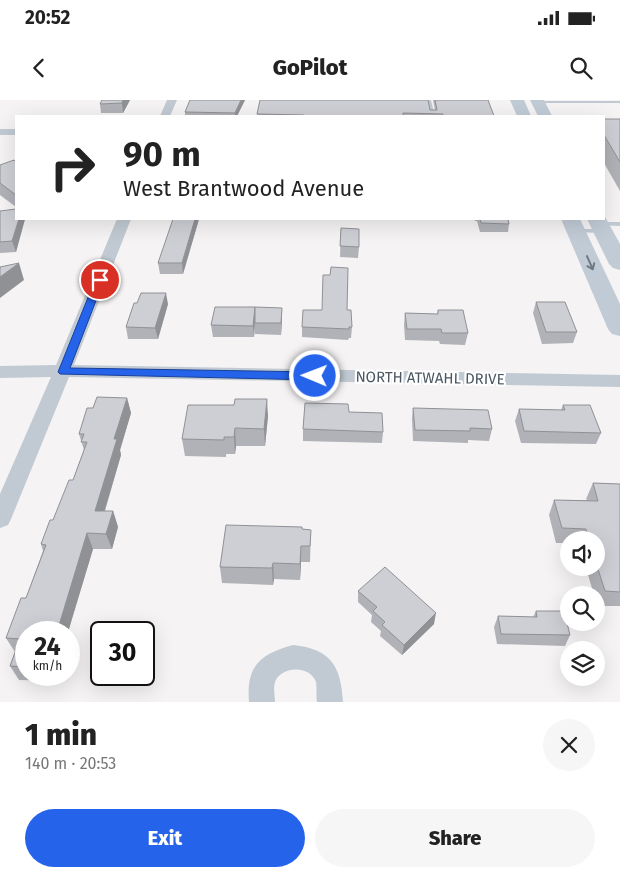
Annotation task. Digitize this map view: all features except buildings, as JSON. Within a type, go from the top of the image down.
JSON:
[{"type":"main road","points":[[517,100],[524,115]]},
{"type":"main road","points":[[537,101],[544,115]]},
{"type":"main road","points":[[605,224],[620,264]]},
{"type":"main road","points":[[573,225],[620,329]]},
{"type":"street","points":[[165,115],[172,100]]},
{"type":"street","points":[[0,132],[15,132]]},
{"type":"street","points":[[0,519],[63,372],[124,220]]},
{"type":"street","name":"NORTH ATWAHL DRIVE","points":[[0,372],[620,381]]},
{"type":"street","points":[[262,702],[260,684],[265,674],[272,665],[282,659],[293,656],[305,657],[316,661],[324,669],[330,680],[330,702]]},
{"type":"lane","points":[[429,100],[433,115]]},
{"type":"lane","points":[[537,101],[620,102]]},
{"type":"lane","points":[[573,225],[605,224]]},
{"type":"route","points":[[100,280],[63,372],[315,376]]}]
